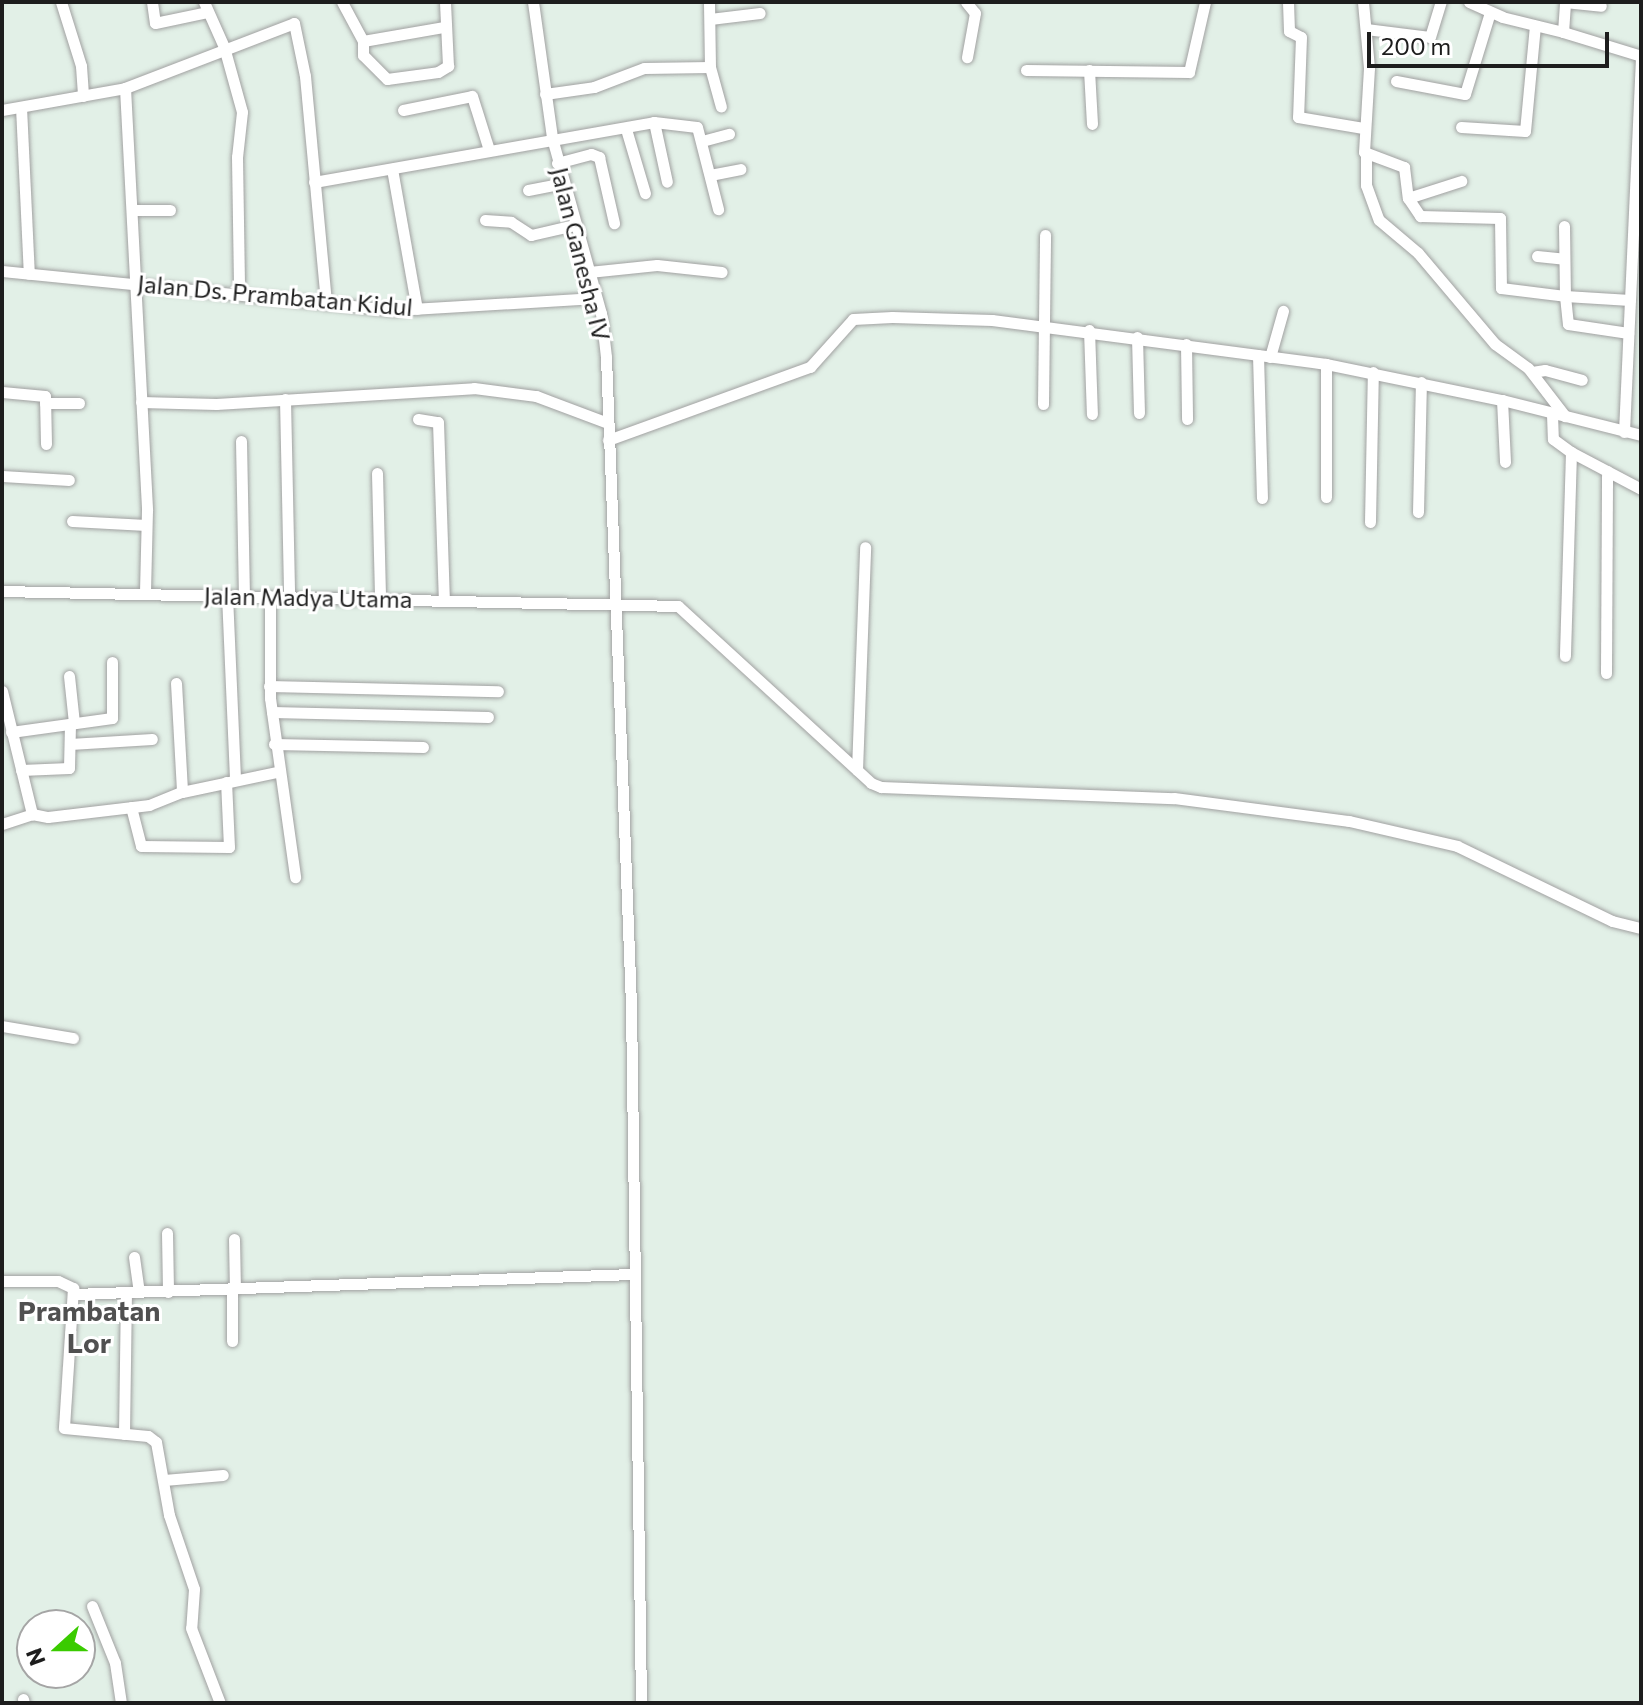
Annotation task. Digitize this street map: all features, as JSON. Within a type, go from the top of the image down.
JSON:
[{"type":"street","points":[[61,2],[81,66],[83,96]]},
{"type":"street","points":[[152,2],[155,23],[205,7],[224,47],[239,94],[243,132],[237,157],[239,291]]},
{"type":"street","points":[[342,2],[363,41],[363,55],[394,82],[448,66],[443,27],[445,2]]},
{"type":"street","name":"Jalan Ganesha IV","points":[[533,2],[557,163],[603,325],[631,1005],[632,1274],[641,1703]]},
{"type":"street","points":[[709,2],[710,67],[721,107]]},
{"type":"street","points":[[966,2],[975,13],[967,57]]},
{"type":"street","points":[[1026,70],[1189,72],[1205,2]]},
{"type":"street","points":[[1288,2],[1289,31],[1301,37],[1299,119],[1363,128]]},
{"type":"street","points":[[1363,2],[1369,68],[1363,128],[1366,185],[1379,220],[1418,253],[1495,344],[1532,372],[1566,417]]},
{"type":"street","points":[[1366,29],[1430,37],[1441,2]]},
{"type":"street","points":[[1469,2],[1490,12],[1641,56],[1636,276],[1630,300],[1624,432]]},
{"type":"street","points":[[1563,32],[1565,2],[1601,6]]},
{"type":"street","points":[[1396,81],[1465,94],[1490,12]]},
{"type":"street","points":[[710,19],[760,13]]},
{"type":"street","points":[[2,110],[125,88],[224,47],[295,24],[305,76],[326,304]]},
{"type":"street","points":[[1461,127],[1525,131],[1535,26]]},
{"type":"street","points":[[363,41],[443,27]]},
{"type":"street","points":[[545,94],[594,87],[644,68],[710,67]]},
{"type":"street","points":[[1089,70],[1092,124]]},
{"type":"street","points":[[125,88],[134,210],[133,282],[143,427],[145,593]]},
{"type":"street","points":[[403,110],[472,96],[489,150]]},
{"type":"street","points":[[21,107],[29,274]]},
{"type":"street","points":[[314,182],[654,122],[695,126],[702,141],[718,209]]},
{"type":"street","points":[[654,122],[667,182]]},
{"type":"street","points":[[626,129],[645,193]]},
{"type":"street","points":[[702,141],[729,134]]},
{"type":"street","points":[[1366,154],[1404,167],[1408,198],[1426,218],[1500,218],[1500,287],[1565,296],[1630,300]]},
{"type":"street","points":[[557,163],[599,157],[614,223]]},
{"type":"street","points":[[392,169],[417,309]]},
{"type":"street","points":[[710,175],[740,169]]},
{"type":"street","points":[[1408,198],[1461,181]]},
{"type":"street","points":[[528,190],[563,183]]},
{"type":"street","points":[[134,210],[170,210]]},
{"type":"street","points":[[485,220],[511,222],[531,235],[574,225]]},
{"type":"street","points":[[1564,226],[1568,324],[1628,333]]},
{"type":"street","points":[[1043,404],[1045,235]]},
{"type":"street","points":[[1537,256],[1564,259]]},
{"type":"street","points":[[589,272],[657,265],[722,272]]},
{"type":"street","name":"Jalan Ds. Prambatan Kidul","points":[[2,271],[239,291],[326,304],[417,309],[596,298]]},
{"type":"street","points":[[1262,498],[1264,356],[1283,311]]},
{"type":"street","points":[[608,440],[810,367],[853,319],[943,317],[1089,330],[1326,364],[1502,400],[1641,435]]},
{"type":"street","points":[[1089,330],[1092,414]]},
{"type":"street","points":[[1137,337],[1139,413]]},
{"type":"street","points":[[1186,344],[1187,419]]},
{"type":"street","points":[[1326,364],[1326,497]]},
{"type":"street","points":[[1532,372],[1541,369],[1582,380]]},
{"type":"street","points":[[1370,522],[1373,372]]},
{"type":"street","points":[[1418,512],[1421,382]]},
{"type":"street","points":[[141,403],[285,405],[474,388],[536,396],[608,423]]},
{"type":"street","points":[[2,392],[42,394],[46,444]]},
{"type":"street","points":[[1502,400],[1505,462]]},
{"type":"street","points":[[45,403],[79,403]]},
{"type":"street","points":[[285,405],[289,596]]},
{"type":"street","points":[[1552,414],[1553,439],[1571,452],[1641,489]]},
{"type":"street","points":[[418,419],[438,422],[444,600]]},
{"type":"street","points":[[241,441],[244,595]]},
{"type":"street","points":[[1565,656],[1571,452]]},
{"type":"street","points":[[1606,673],[1607,471]]},
{"type":"street","points":[[377,473],[380,599]]},
{"type":"street","points":[[2,476],[69,480]]},
{"type":"street","points":[[72,521],[146,525]]},
{"type":"street","points":[[857,770],[865,547]]},
{"type":"street","name":"Jalan Madya Utama","points":[[2,591],[683,608],[871,783],[894,789],[991,787],[1174,798],[1349,821],[1457,846],[1612,921],[1641,928]]},
{"type":"street","points":[[131,807],[141,846],[229,847],[231,781],[227,595]]},
{"type":"street","points":[[270,596],[269,686],[276,772],[287,792],[295,877]]},
{"type":"street","points":[[11,732],[112,718],[112,662]]},
{"type":"street","points":[[21,770],[69,768],[72,724],[69,676]]},
{"type":"street","points":[[176,683],[182,792]]},
{"type":"street","points":[[269,686],[498,691]]},
{"type":"street","points":[[2,691],[32,814]]},
{"type":"street","points":[[272,712],[488,717]]},
{"type":"street","points":[[70,744],[152,739]]},
{"type":"street","points":[[274,744],[423,747]]},
{"type":"street","points":[[2,824],[32,814],[160,803],[182,792],[276,772]]},
{"type":"street","points":[[2,1026],[73,1038]]},
{"type":"street","points":[[167,1233],[168,1292]]},
{"type":"street","points":[[232,1341],[234,1239]]},
{"type":"street","points":[[124,1434],[134,1257]]},
{"type":"street","points":[[74,1294],[632,1274]]},
{"type":"street","points":[[2,1281],[66,1281],[74,1294],[63,1426],[94,1434],[154,1438],[173,1531],[194,1589],[191,1628],[220,1703]]},
{"type":"street","points":[[164,1480],[223,1475]]},
{"type":"street","points":[[92,1606],[115,1663],[121,1703]]},
{"type":"district","name":"Prambatan Lor","points":[[89,1326]]}]
